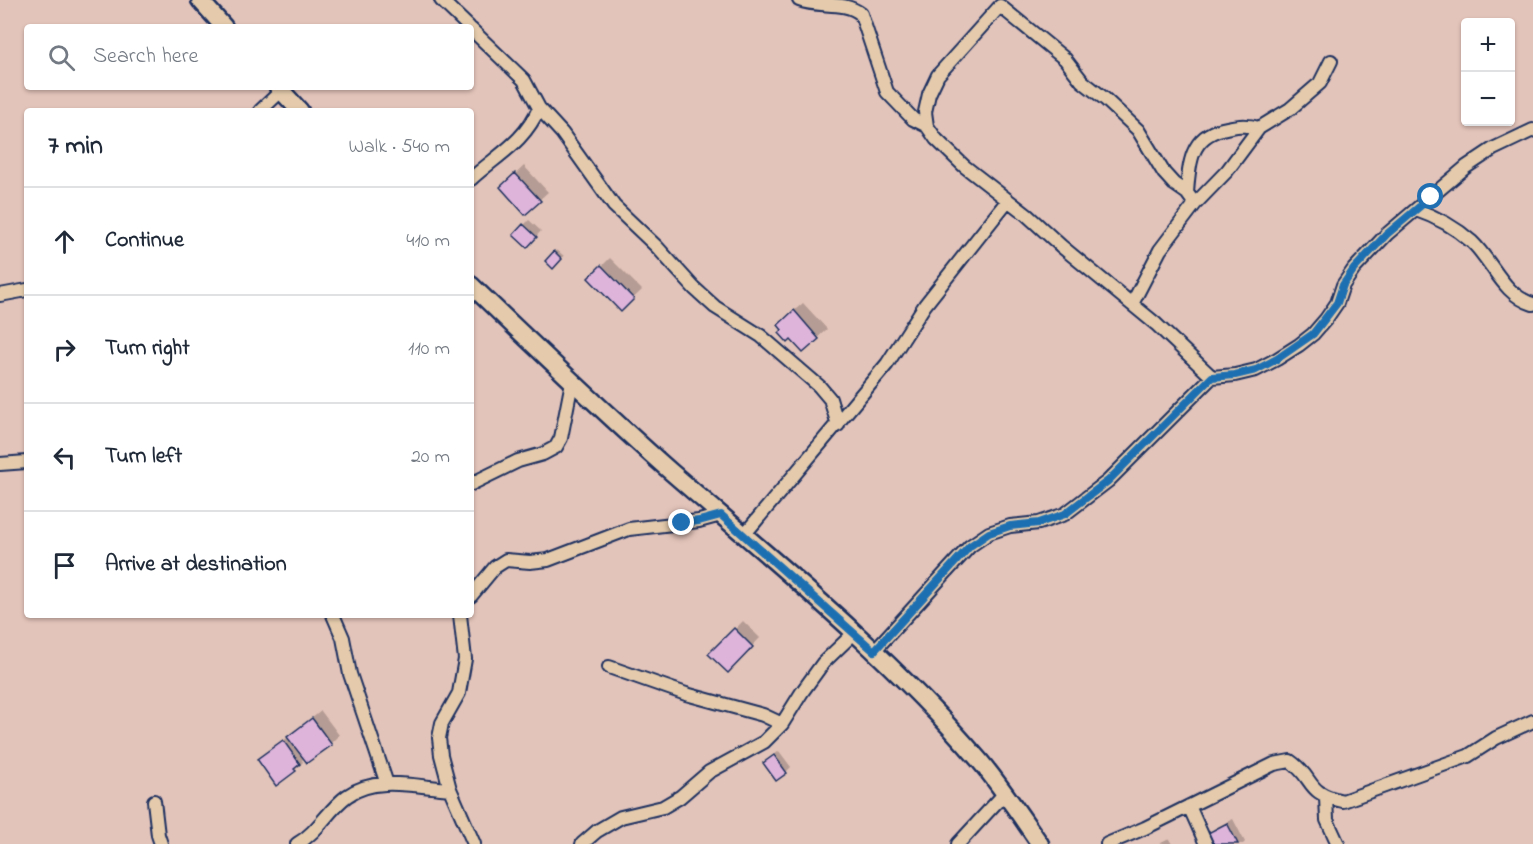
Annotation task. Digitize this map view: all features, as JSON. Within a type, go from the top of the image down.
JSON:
[{"type":"street","points":[[200,0],[221,24]]},
{"type":"street","points":[[441,0],[466,24]]},
{"type":"street","points":[[799,0],[846,5],[856,9],[861,14],[887,92],[913,119],[927,126]]},
{"type":"street","points":[[1195,204],[1187,193],[1164,173],[1138,130],[1082,81],[1065,59],[996,3],[939,75],[929,94],[925,112],[927,126],[936,139],[964,166],[1028,215],[1060,246],[1176,341],[1212,377]]},
{"type":"street","points":[[474,32],[524,80],[539,108],[562,133],[614,206],[657,246],[694,288],[715,306],[761,336],[819,386],[830,399],[838,425]]},
{"type":"street","points":[[1132,304],[1160,250],[1195,204],[1227,171],[1259,128],[1296,105],[1320,83],[1331,61]]},
{"type":"street","points":[[263,108],[278,90]]},
{"type":"street","points":[[280,90],[297,108]]},
{"type":"street","points":[[474,177],[517,141],[532,125],[539,108]]},
{"type":"street","points":[[1187,193],[1193,153],[1205,135],[1246,125],[1259,128]]},
{"type":"street","points":[[874,651],[970,546],[989,533],[1010,526],[1039,523],[1065,514],[1108,481],[1212,377],[1256,370],[1277,359],[1313,334],[1337,303],[1343,285],[1354,269],[1387,234],[1480,157],[1533,130]]},
{"type":"street","points":[[744,535],[887,364],[925,305],[1008,201]]},
{"type":"street","points":[[1416,210],[1439,218],[1473,243],[1509,290],[1533,304]]},
{"type":"street","points":[[474,288],[628,434],[854,633],[930,705],[980,761],[1040,844]]},
{"type":"street","points":[[0,295],[24,291]]},
{"type":"street","points":[[474,482],[518,460],[543,454],[556,447],[561,438],[572,382]]},
{"type":"street","points":[[0,464],[24,462]]},
{"type":"street","points":[[474,592],[495,567],[506,560],[530,562],[548,560],[629,529],[699,521],[721,515]]},
{"type":"street","points":[[334,618],[343,638],[350,674],[387,784]]},
{"type":"street","points":[[460,618],[465,659],[459,693],[442,723],[439,738],[450,789],[474,844]]},
{"type":"street","points":[[582,844],[597,831],[621,817],[663,807],[709,772],[764,742],[782,724],[818,669],[854,633]]},
{"type":"street","points":[[609,667],[686,694],[763,715],[782,724]]},
{"type":"street","points":[[1107,844],[1274,764],[1290,761],[1300,768],[1313,789],[1326,797],[1342,801],[1468,756],[1496,738],[1533,722]]},
{"type":"street","points":[[297,844],[316,830],[347,796],[368,786],[387,784],[450,789]]},
{"type":"street","points":[[958,844],[1005,793]]},
{"type":"street","points":[[1326,797],[1327,820],[1338,844]]},
{"type":"street","points":[[154,801],[161,844]]},
{"type":"street","points":[[1190,806],[1206,844]]},
{"type":"building","points":[[515,173],[541,201],[525,215],[500,187]]},
{"type":"building","points":[[523,224],[537,237],[527,248],[513,235]]},
{"type":"building","points":[[554,251],[562,259],[553,269],[545,261]]},
{"type":"building","points":[[601,265],[634,299],[621,312],[588,278]]},
{"type":"building","points":[[794,310],[819,339],[803,353],[791,340],[788,343],[779,333],[782,330],[778,325]]},
{"type":"building","points":[[734,628],[753,647],[728,673],[708,654]]},
{"type":"building","points":[[312,718],[332,745],[307,763],[287,737]]},
{"type":"building","points":[[283,740],[300,764],[294,769],[296,771],[276,786],[257,759]]},
{"type":"building","points":[[774,755],[787,773],[776,781],[763,763]]},
{"type":"building","points":[[1227,823],[1238,844],[1214,844],[1208,833]]},
{"type":"route","points":[[682,523],[721,515],[874,651],[970,546],[989,533],[1010,526],[1039,523],[1065,514],[1108,481],[1212,377],[1256,370],[1277,359],[1313,334],[1337,303],[1343,285],[1354,269],[1387,234],[1431,197]]}]
